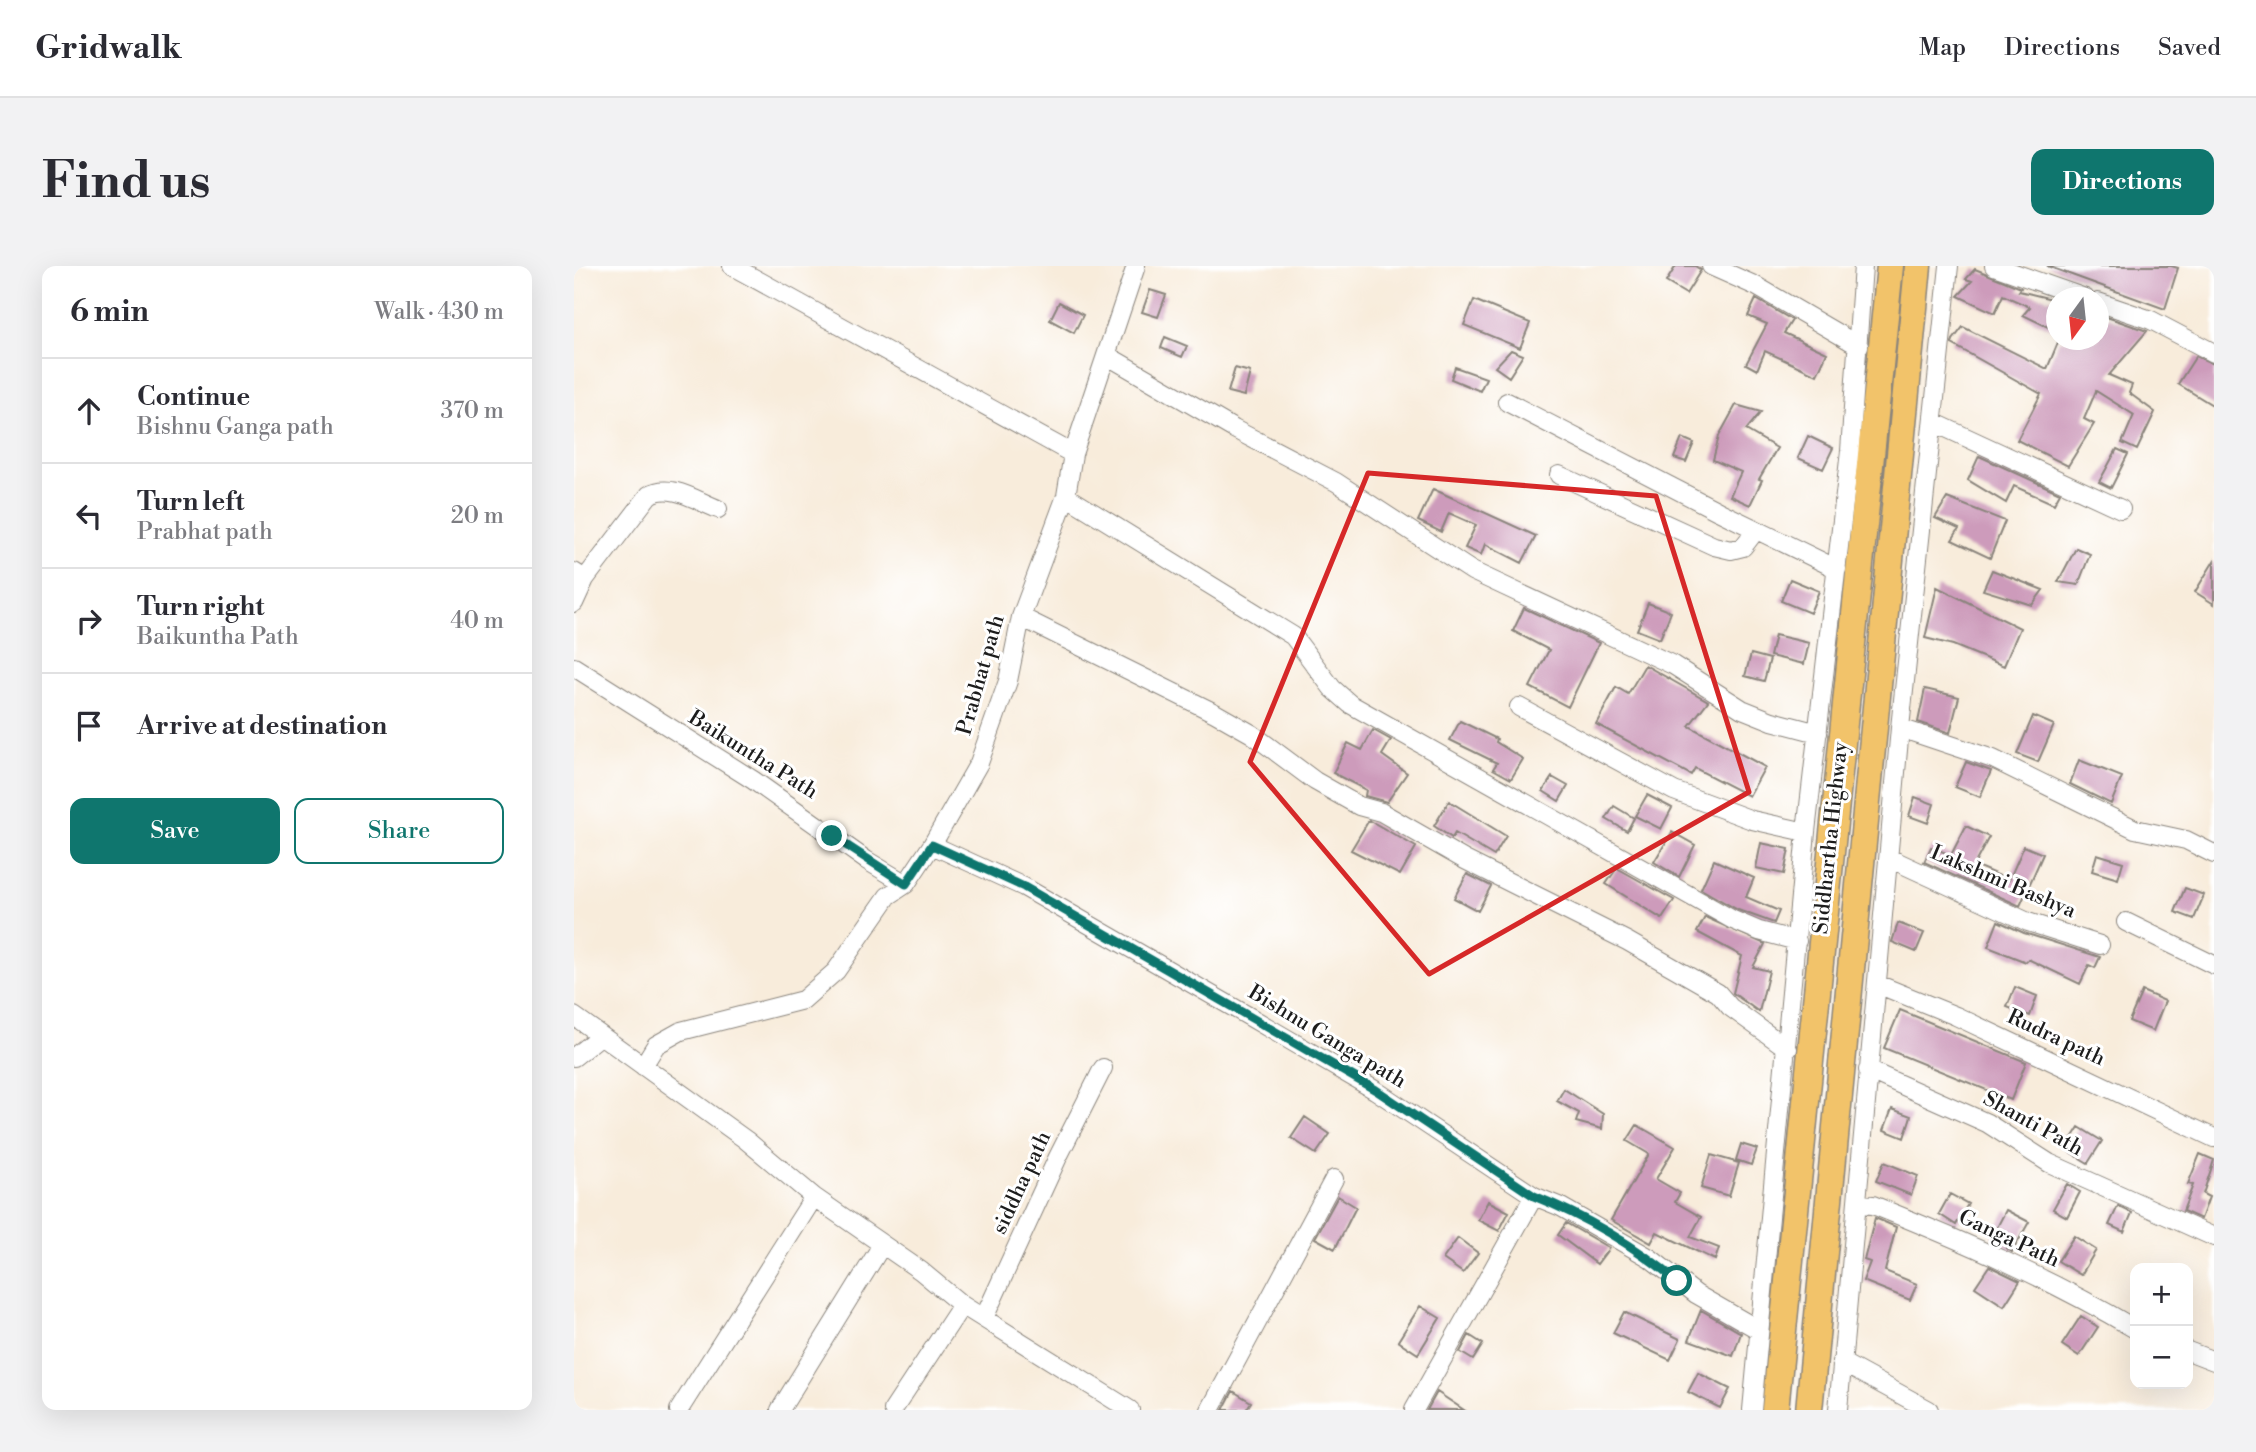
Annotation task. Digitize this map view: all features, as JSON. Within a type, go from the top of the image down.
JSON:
[{"type":"highway","name":"Siddhartha Highway","points":[[1775,1410],[1891,266]]},
{"type":"highway","name":"Siddhartha Highway","points":[[1809,1410],[1919,266]]},
{"type":"street","points":[[732,266],[1073,454]]},
{"type":"street","name":"Prabhat path","points":[[643,1066],[656,1045],[681,1031],[803,1000],[836,971],[888,896],[906,884],[932,845],[979,763],[1008,681],[1021,617],[1066,496],[1073,454],[1136,266]]},
{"type":"street","points":[[1711,266],[1756,286],[1860,346]]},
{"type":"street","points":[[1752,1410],[1807,832],[1860,346],[1863,266]]},
{"type":"street","points":[[1838,1410],[1859,1204],[1868,1070],[1900,729],[1949,266]]},
{"type":"street","points":[[1994,266],[2054,287]]},
{"type":"street","points":[[2109,306],[2151,320],[2214,353]]},
{"type":"street","points":[[1108,356],[1234,429],[1336,482],[1472,571],[1673,665],[1742,709],[1772,721],[1818,733]]},
{"type":"street","points":[[1507,402],[1837,569]]},
{"type":"street","points":[[1933,422],[2121,509]]},
{"type":"street","points":[[1559,475],[1714,546],[1731,550],[1743,547],[1756,530]]},
{"type":"street","points":[[574,603],[580,576],[649,495],[657,490],[668,489],[718,509]]},
{"type":"street","points":[[1066,496],[1293,636],[1332,688],[1350,704],[1549,817],[1645,867],[1712,908],[1759,931],[1797,941]]},
{"type":"street","points":[[1021,617],[1215,713],[1252,734],[1315,781],[1359,806],[1381,812],[1560,910],[1627,941],[1718,993],[1730,1007],[1788,1049]]},
{"type":"street","name":"Baikuntha Path","points":[[574,667],[753,780],[866,860],[906,884]]},
{"type":"street","points":[[1518,707],[1674,791],[1752,820],[1807,832]]},
{"type":"street","points":[[1900,729],[1993,759],[2136,829],[2186,841],[2214,854]]},
{"type":"street","name":"Bishnu Ganga path","points":[[932,845],[1024,887],[1376,1090],[1534,1196],[1561,1207],[1650,1258],[1696,1294],[1759,1330]]},
{"type":"street","name":"Lakshmi Bashya","points":[[1889,858],[2028,922],[2100,945]]},
{"type":"street","points":[[2126,922],[2214,965]]},
{"type":"street","name":"Rudra path","points":[[1877,984],[1956,1016],[2214,1138]]},
{"type":"street","points":[[574,1016],[599,1037],[746,1140],[814,1197],[921,1271],[962,1305],[1130,1410]]},
{"type":"street","points":[[574,1057],[599,1037]]},
{"type":"street","name":"siddha path","points":[[984,1318],[1058,1157],[1103,1068]]},
{"type":"street","name":"Shanti Path","points":[[1868,1070],[1987,1123],[2049,1163],[2214,1237]]},
{"type":"street","points":[[1210,1410],[1334,1180]]},
{"type":"street","points":[[1414,1410],[1534,1196]]},
{"type":"street","points":[[679,1410],[814,1197]]},
{"type":"street","name":"Ganga Path","points":[[1859,1204],[1873,1205],[1984,1250],[2092,1303],[2130,1326]]},
{"type":"street","points":[[780,1410],[882,1245]]},
{"type":"street","points":[[893,1410],[962,1305]]},
{"type":"street","points":[[2193,1353],[2214,1361]]},
{"type":"street","points":[[1841,1362],[1929,1410]]},
{"type":"highlighted area","points":[[1368,473],[1656,496],[1749,792],[1429,974],[1250,762]]},
{"type":"building","points":[[1676,266],[1695,266],[1701,270],[1686,294],[1666,282]]},
{"type":"building","points":[[2047,266],[2178,268],[2165,309]]},
{"type":"building","points":[[1975,269],[2021,288],[2019,291],[2046,298],[2046,326],[2023,315],[2030,307],[2003,295],[1995,313],[1958,296],[1972,281],[1966,279]]},
{"type":"building","points":[[1150,290],[1166,295],[1158,317],[1142,312]]},
{"type":"building","points":[[1756,299],[1792,320],[1784,333],[1827,353],[1817,375],[1765,351],[1757,370],[1746,364],[1767,324],[1748,316]]},
{"type":"building","points":[[1474,300],[1530,323],[1520,348],[1464,325]]},
{"type":"building","points":[[1059,302],[1083,315],[1074,333],[1050,320]]},
{"type":"building","points":[[2109,318],[2147,331],[2109,375],[2132,385],[2129,393],[2155,412],[2137,450],[2122,443],[2134,415],[2096,391],[2084,419],[2094,424],[2068,466],[2017,440],[2041,394],[1952,344],[1953,340],[1963,327],[2047,369],[2055,350],[2109,350]]},
{"type":"building","points":[[1165,337],[1187,346],[1182,357],[1161,348]]},
{"type":"building","points":[[1511,350],[1523,355],[1509,377],[1495,367]]},
{"type":"building","points":[[2196,356],[2214,364],[2214,406],[2178,384]]},
{"type":"building","points":[[1455,367],[1486,378],[1480,391],[1451,379]]},
{"type":"building","points":[[1235,368],[1250,372],[1244,396],[1228,392]]},
{"type":"building","points":[[1736,405],[1761,412],[1746,430],[1777,448],[1759,479],[1762,480],[1750,505],[1730,496],[1741,472],[1713,460],[1719,436]]},
{"type":"building","points":[[1808,436],[1833,448],[1823,469],[1798,458]]},
{"type":"building","points":[[1682,438],[1694,443],[1686,462],[1674,458]]},
{"type":"building","points":[[2117,449],[2128,454],[2111,488],[2099,482]]},
{"type":"building","points":[[1979,456],[2060,493],[2054,504],[2014,486],[2006,503],[1968,480]]},
{"type":"building","points":[[1433,489],[1536,536],[1522,563],[1485,544],[1481,555],[1465,548],[1476,525],[1449,513],[1441,532],[1418,521]]},
{"type":"building","points":[[1947,498],[2005,521],[1990,558],[1952,540],[1959,529],[1935,518]]},
{"type":"building","points":[[2076,548],[2090,554],[2078,585],[2058,582]]},
{"type":"building","points":[[2214,561],[2214,604],[2195,592]]},
{"type":"building","points":[[1992,570],[2043,590],[2032,605],[1983,590]]},
{"type":"building","points":[[1790,579],[1819,591],[1810,613],[1781,601]]},
{"type":"building","points":[[1937,587],[2020,628],[2004,666],[1953,645],[1925,638]]},
{"type":"building","points":[[1648,603],[1671,612],[1660,639],[1637,630]]},
{"type":"building","points":[[1524,608],[1599,643],[1568,707],[1530,687],[1549,650],[1513,631]]},
{"type":"building","points":[[1775,635],[1809,643],[1804,664],[1770,656]]},
{"type":"building","points":[[1751,654],[1770,659],[1764,681],[1745,676]]},
{"type":"building","points":[[1645,665],[1708,701],[1689,726],[1765,767],[1749,796],[1695,768],[1691,775],[1596,724],[1616,687],[1628,694]]},
{"type":"building","points":[[1925,689],[1959,697],[1950,733],[1918,722]]},
{"type":"building","points":[[2033,716],[2054,725],[2038,762],[2017,754]]},
{"type":"building","points":[[1460,721],[1497,739],[1496,742],[1523,759],[1511,779],[1493,769],[1497,763],[1450,740]]},
{"type":"building","points":[[1373,730],[1391,740],[1382,755],[1407,773],[1387,802],[1365,796],[1366,790],[1333,773],[1348,743],[1362,750]]},
{"type":"building","points":[[2079,760],[2122,777],[2111,804],[2070,784]]},
{"type":"building","points":[[1966,762],[1991,771],[1980,797],[1955,787]]},
{"type":"building","points":[[1552,777],[1568,786],[1559,801],[1543,791]]},
{"type":"building","points":[[1647,795],[1672,808],[1661,829],[1635,816]]},
{"type":"building","points":[[1915,797],[1934,804],[1928,823],[1909,816]]},
{"type":"building","points":[[1449,801],[1506,836],[1494,856],[1455,833],[1452,838],[1434,826]]},
{"type":"building","points":[[1614,806],[1634,818],[1627,831],[1606,819]]},
{"type":"building","points":[[1369,820],[1416,847],[1400,875],[1351,850]]},
{"type":"building","points":[[1966,826],[1989,837],[1974,865],[2009,880],[2024,846],[2043,854],[2020,906],[1924,862],[1931,847],[1951,855]]},
{"type":"building","points":[[1672,832],[1695,845],[1679,877],[1654,862]]},
{"type":"building","points":[[1761,843],[1789,849],[1784,874],[1756,868]]},
{"type":"building","points":[[2097,854],[2123,862],[2118,879],[2092,871]]},
{"type":"building","points":[[1714,860],[1754,878],[1746,897],[1779,911],[1774,923],[1738,910],[1701,889]]},
{"type":"building","points":[[1617,868],[1674,900],[1662,919],[1606,884]]},
{"type":"building","points":[[1467,874],[1491,886],[1478,911],[1454,898]]},
{"type":"building","points":[[2185,888],[2204,895],[2194,919],[2175,912]]},
{"type":"building","points":[[1705,917],[1765,944],[1753,967],[1769,971],[1759,1012],[1733,993],[1742,956],[1697,932]]},
{"type":"building","points":[[1998,921],[2024,933],[2100,957],[2095,968],[2089,965],[2080,984],[2028,959],[2026,962],[1988,947]]},
{"type":"building","points":[[1898,923],[1924,933],[1916,952],[1892,942]]},
{"type":"building","points":[[2015,987],[2037,996],[2030,1016],[2007,1007]]},
{"type":"building","points":[[2142,991],[2165,1001],[2153,1031],[2129,1021]]},
{"type":"building","points":[[1900,1010],[2026,1062],[2011,1100],[1884,1048]]},
{"type":"building","points":[[1564,1089],[1603,1114],[1602,1129],[1576,1122],[1579,1113],[1557,1101]]},
{"type":"building","points":[[1892,1109],[1911,1116],[1904,1138],[1884,1130]]},
{"type":"building","points":[[1305,1117],[1330,1134],[1316,1154],[1291,1138]]},
{"type":"building","points":[[1637,1125],[1675,1147],[1656,1179],[1680,1193],[1675,1202],[1701,1217],[1690,1237],[1719,1248],[1715,1260],[1657,1232],[1651,1243],[1611,1220],[1649,1154],[1627,1141]]},
{"type":"building","points":[[2079,1127],[2102,1141],[2088,1163],[2065,1149]]},
{"type":"building","points":[[1741,1144],[1757,1149],[1751,1165],[1736,1160]]},
{"type":"building","points":[[2200,1154],[2214,1160],[2203,1194],[2209,1197],[2201,1219],[2183,1211],[2193,1185],[2188,1184]]},
{"type":"building","points":[[1711,1155],[1739,1163],[1729,1196],[1701,1188]]},
{"type":"building","points":[[1884,1162],[1918,1176],[1911,1195],[1876,1181]]},
{"type":"building","points":[[2067,1184],[2080,1192],[2067,1217],[2053,1209]]},
{"type":"building","points":[[1950,1194],[1968,1204],[1956,1225],[1939,1214]]},
{"type":"building","points":[[1338,1196],[1356,1207],[1335,1249],[1315,1238]]},
{"type":"building","points":[[1488,1201],[1509,1212],[1499,1231],[1478,1220]]},
{"type":"building","points":[[2118,1206],[2132,1213],[2124,1232],[2109,1225]]},
{"type":"building","points":[[2006,1210],[2029,1222],[2012,1252],[1992,1237]]},
{"type":"building","points":[[1875,1218],[1896,1227],[1885,1271],[1917,1284],[1910,1300],[1863,1281],[1870,1262],[1864,1260]]},
{"type":"building","points":[[1566,1223],[1609,1248],[1597,1264],[1558,1235]]},
{"type":"building","points":[[2074,1236],[2096,1250],[2081,1275],[2058,1261]]},
{"type":"building","points":[[1458,1238],[1478,1253],[1463,1273],[1443,1259]]},
{"type":"building","points":[[1989,1266],[2020,1281],[2004,1306],[1975,1287]]},
{"type":"building","points":[[1420,1306],[1440,1318],[1418,1354],[1398,1341]]},
{"type":"building","points":[[1701,1310],[1741,1333],[1733,1356],[1689,1340]]},
{"type":"building","points":[[1624,1312],[1680,1339],[1670,1360],[1613,1333]]},
{"type":"building","points":[[2081,1316],[2098,1327],[2079,1356],[2062,1345]]},
{"type":"building","points":[[1469,1335],[1483,1344],[1473,1360],[1460,1352]]},
{"type":"building","points":[[1698,1373],[1730,1389],[1720,1408],[1688,1392]]},
{"type":"building","points":[[1233,1391],[1251,1402],[1246,1410],[1223,1410]]},
{"type":"building","points":[[1437,1392],[1464,1410],[1427,1410]]},
{"type":"route","points":[[832,836],[906,884],[932,845],[1024,887],[1376,1090],[1534,1196],[1561,1207],[1650,1258],[1677,1281]]}]
